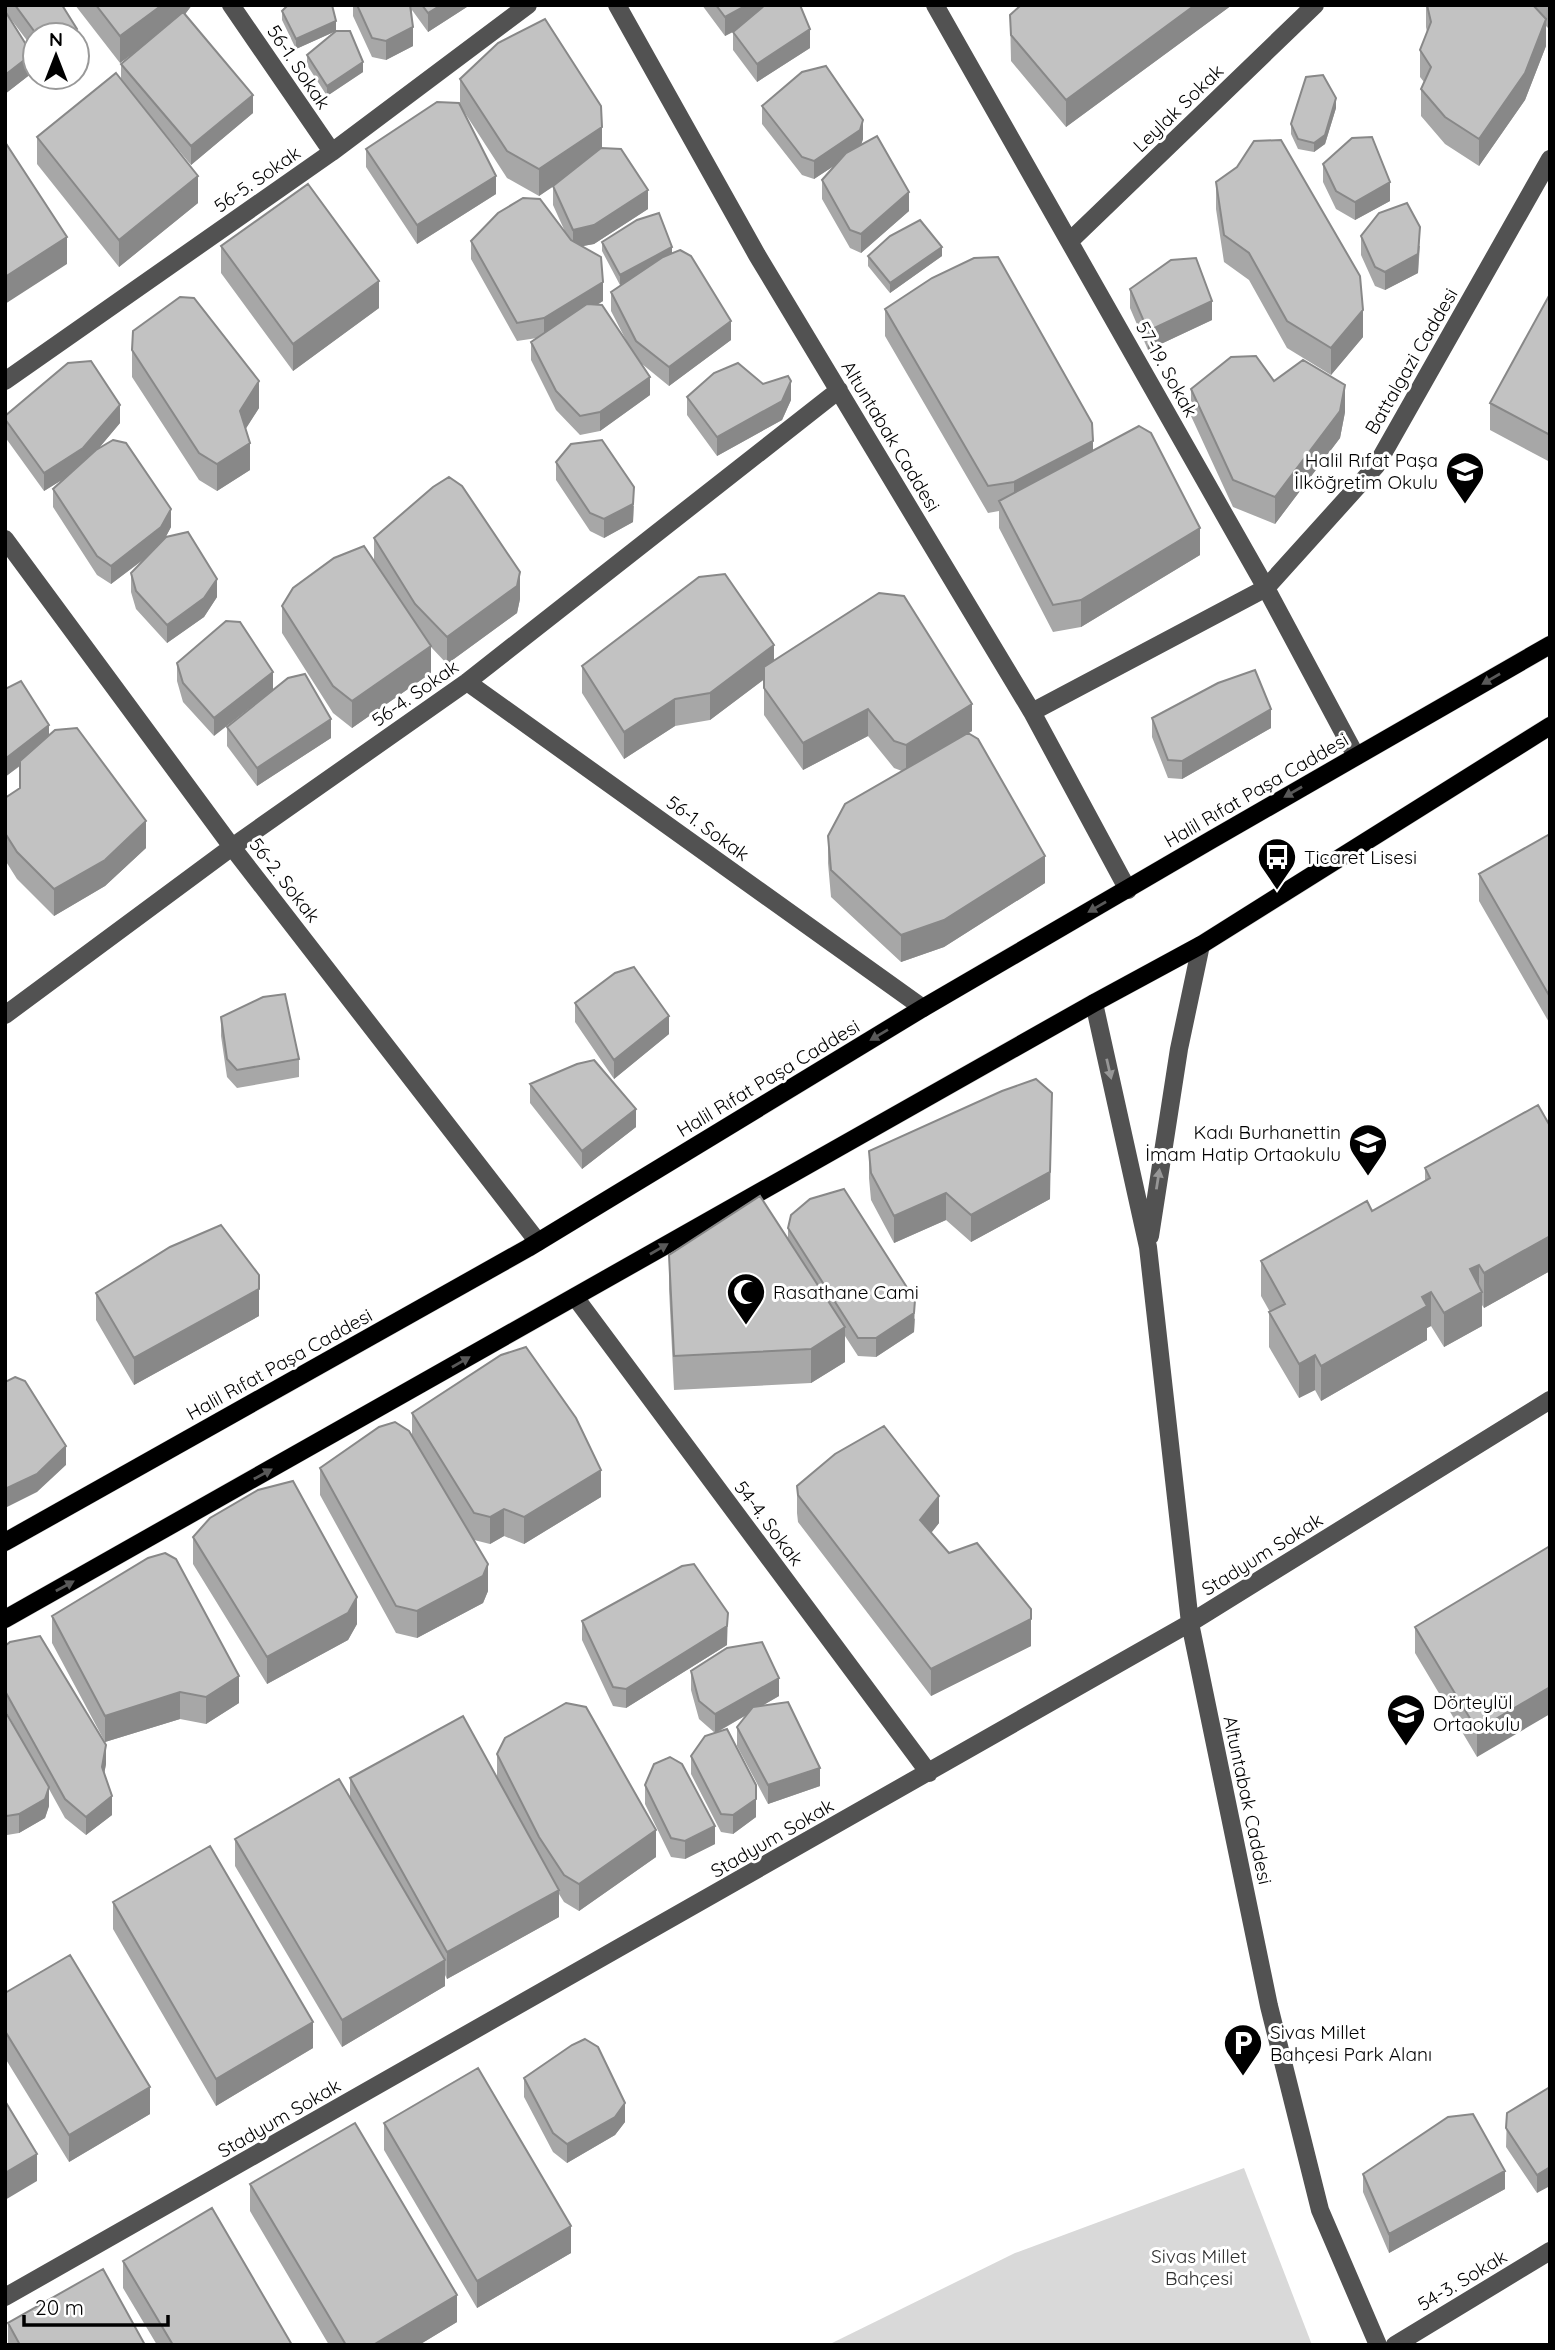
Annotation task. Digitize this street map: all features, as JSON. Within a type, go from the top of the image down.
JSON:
[{"type":"main road","name":"Halil Rıfat Paşa Caddesi","points":[[5,1542],[538,1242],[923,1008],[1550,645]]},
{"type":"main road","points":[[5,1619],[1201,944],[1550,726]]},
{"type":"street","name":"56-1. Sokak","points":[[231,5],[332,152]]},
{"type":"street","name":"56-5. Sokak","points":[[5,381],[332,152],[528,5]]},
{"type":"street","name":"Altuntabak Caddesi","points":[[617,5],[757,255],[1032,712],[1128,890]]},
{"type":"street","name":"57-19. Sokak","points":[[935,5],[1071,240],[1266,588],[1356,756]]},
{"type":"street","name":"Leylak Sokak","points":[[1071,240],[1315,5]]},
{"type":"street","name":"Battalgazi Caddesi","points":[[1032,712],[1266,588],[1376,466],[1550,159]]},
{"type":"street","name":"56-4. Sokak","points":[[5,1015],[232,847],[467,682],[839,390]]},
{"type":"street","name":"56-2. Sokak","points":[[5,539],[232,847],[538,1242]]},
{"type":"street","name":"56-1. Sokak","points":[[467,682],[923,1008]]},
{"type":"street","name":"Altuntabak Caddesi","points":[[1148,1247],[1179,1049],[1201,944]]},
{"type":"street","name":"Altuntabak Caddesi","points":[[1094,1003],[1148,1247],[1190,1623],[1269,2006],[1320,2210],[1378,2345]]},
{"type":"street","name":"54-4. Sokak","points":[[575,1297],[929,1773]]},
{"type":"street","name":"Stadyum Sokak","points":[[5,2297],[1190,1623],[1550,1400]]},
{"type":"street","name":"54-3. Sokak","points":[[1395,2345],[1550,2251]]},
{"type":"green space","name":"Sivas Millet Bahçesi","points":[[1244,2168],[1312,2345],[828,2345],[1015,2253]]},
{"type":"building","points":[[15,5],[62,5],[72,21],[27,21]]},
{"type":"building","points":[[96,5],[162,5],[120,36]]},
{"type":"building","points":[[288,5],[332,5],[336,21],[296,39],[282,11]]},
{"type":"building","points":[[357,5],[410,5],[413,27],[386,41],[372,38]]},
{"type":"building","points":[[422,5],[441,5],[428,13]]},
{"type":"building","points":[[716,5],[747,5],[725,17]]},
{"type":"building","points":[[765,5],[800,5],[810,29],[757,64],[733,32]]},
{"type":"building","points":[[1021,5],[1195,5],[1066,100],[1011,35],[1010,15]]},
{"type":"building","points":[[1427,5],[1533,5],[1546,19],[1525,73],[1479,139],[1445,117],[1421,89],[1431,67],[1420,50],[1431,22]]},
{"type":"building","points":[[5,11],[21,36],[21,63],[5,75]]},
{"type":"building","points":[[183,12],[253,95],[191,146],[121,64]]},
{"type":"building","points":[[545,19],[601,106],[602,127],[539,169],[507,151],[460,79],[498,43]]},
{"type":"building","points":[[336,31],[350,31],[363,62],[327,86],[307,55]]},
{"type":"building","points":[[826,66],[863,120],[860,130],[814,161],[802,157],[762,106],[802,72]]},
{"type":"building","points":[[116,73],[198,176],[119,240],[37,137]]},
{"type":"building","points":[[1323,75],[1336,98],[1325,135],[1314,143],[1298,139],[1291,124],[1306,77]]},
{"type":"building","points":[[437,102],[459,103],[496,176],[417,225],[366,149]]},
{"type":"building","points":[[877,136],[909,192],[861,234],[850,230],[822,180],[846,153]]},
{"type":"building","points":[[1372,137],[1390,182],[1355,202],[1336,191],[1323,164],[1352,138]]},
{"type":"building","points":[[1281,140],[1360,276],[1363,310],[1331,348],[1287,321],[1249,253],[1224,235],[1216,182],[1237,167],[1254,141]]},
{"type":"building","points":[[5,142],[67,237],[5,277]]},
{"type":"building","points":[[601,148],[621,149],[648,190],[594,225],[573,230],[553,186]]},
{"type":"building","points":[[308,184],[379,281],[293,344],[221,246]]},
{"type":"building","points":[[523,198],[540,199],[571,240],[601,257],[603,282],[544,318],[517,323],[471,241],[498,213]]},
{"type":"building","points":[[1407,203],[1420,227],[1418,254],[1385,272],[1375,267],[1361,236],[1379,213]]},
{"type":"building","points":[[659,213],[672,247],[620,275],[602,242],[637,220]]},
{"type":"building","points":[[920,220],[942,247],[890,283],[868,256],[890,236]]},
{"type":"building","points":[[680,250],[691,256],[731,321],[669,367],[636,341],[611,292],[663,257]]},
{"type":"building","points":[[998,257],[1092,423],[1093,441],[1014,482],[988,486],[885,309],[932,278],[974,258]]},
{"type":"building","points":[[1196,258],[1212,301],[1148,331],[1130,289],[1171,260]]},
{"type":"building","points":[[1550,294],[1550,435],[1490,403]]},
{"type":"building","points":[[180,297],[194,298],[259,381],[240,411],[250,443],[217,464],[199,453],[132,350],[133,331]]},
{"type":"building","points":[[587,304],[602,305],[650,377],[600,412],[580,416],[556,391],[531,342]]},
{"type":"building","points":[[1256,356],[1274,381],[1303,360],[1345,385],[1340,411],[1275,497],[1233,480],[1191,389],[1231,357]]},
{"type":"building","points":[[91,361],[120,405],[83,448],[44,473],[5,416],[68,363]]},
{"type":"building","points":[[738,363],[763,384],[788,376],[791,381],[782,401],[717,437],[687,397],[714,373]]},
{"type":"building","points":[[1139,426],[1151,433],[1200,528],[1081,600],[1053,605],[999,501]]},
{"type":"building","points":[[113,440],[126,443],[171,509],[161,527],[111,566],[97,556],[53,489],[96,450]]},
{"type":"building","points":[[602,440],[634,487],[633,504],[604,519],[590,513],[556,462],[571,444]]},
{"type":"building","points":[[449,477],[462,486],[520,572],[517,586],[447,637],[415,604],[374,538],[433,487]]},
{"type":"building","points":[[188,532],[217,579],[204,598],[167,625],[136,591],[131,573],[166,537]]},
{"type":"building","points":[[364,546],[431,646],[352,701],[333,686],[282,606],[293,588],[334,558]]},
{"type":"building","points":[[725,574],[774,645],[710,693],[675,699],[624,732],[582,666],[699,577]]},
{"type":"building","points":[[879,593],[904,596],[972,704],[906,745],[894,741],[868,709],[803,743],[764,688],[764,667]]},
{"type":"building","points":[[226,621],[240,622],[273,672],[214,718],[183,683],[177,663]]},
{"type":"building","points":[[1255,670],[1271,709],[1182,761],[1168,760],[1152,718],[1218,683]]},
{"type":"building","points":[[305,674],[331,719],[257,768],[227,727],[288,678]]},
{"type":"building","points":[[21,681],[49,725],[5,759],[5,689]]},
{"type":"building","points":[[77,728],[146,821],[105,860],[54,889],[17,852],[5,833],[5,798],[20,788],[20,761],[55,730]]},
{"type":"building","points":[[968,733],[978,739],[1045,856],[944,920],[901,935],[831,870],[828,836],[845,804]]},
{"type":"building","points":[[1550,834],[1550,997],[1479,874]]},
{"type":"building","points":[[634,967],[669,1016],[614,1060],[575,1003],[615,973]]},
{"type":"building","points":[[285,994],[299,1059],[237,1070],[227,1059],[221,1017],[263,997]]},
{"type":"building","points":[[594,1060],[636,1109],[582,1151],[530,1084],[577,1064]]},
{"type":"building","points":[[1036,1079],[1052,1093],[1050,1172],[971,1215],[946,1193],[894,1216],[871,1173],[869,1151],[1002,1091]]},
{"type":"building","points":[[1538,1105],[1550,1126],[1550,1236],[1484,1273],[1479,1265],[1470,1269],[1482,1292],[1444,1313],[1431,1292],[1422,1297],[1427,1306],[1321,1366],[1315,1355],[1299,1364],[1269,1312],[1285,1304],[1261,1261],[1367,1201],[1372,1211],[1430,1178],[1425,1168]]},
{"type":"building","points":[[844,1189],[915,1300],[914,1313],[876,1338],[858,1338],[788,1228],[791,1215],[810,1199]]},
{"type":"building","name":"Rasathane Cami","points":[[760,1196],[845,1327],[811,1349],[674,1356],[669,1255]]},
{"type":"building","points":[[221,1225],[259,1275],[259,1289],[134,1358],[96,1293],[170,1247]]},
{"type":"building","points":[[526,1347],[576,1418],[601,1470],[524,1517],[504,1509],[490,1517],[474,1513],[412,1413],[501,1355]]},
{"type":"building","points":[[15,1377],[25,1381],[66,1446],[37,1474],[5,1489],[5,1382]]},
{"type":"building","points":[[395,1422],[409,1431],[488,1564],[483,1576],[417,1611],[396,1606],[320,1468],[379,1427]]},
{"type":"building","points":[[884,1426],[939,1496],[920,1520],[949,1553],[977,1543],[1031,1609],[1031,1619],[931,1669],[798,1495],[797,1486],[835,1454]]},
{"type":"building","points":[[293,1481],[357,1597],[348,1613],[267,1657],[193,1537],[210,1518],[258,1490]]},
{"type":"building","name":"Dörteylül Ortaokulu","points":[[1550,1546],[1550,1687],[1477,1730],[1415,1627]]},
{"type":"building","points":[[165,1553],[176,1559],[239,1676],[206,1697],[180,1692],[105,1716],[52,1616],[148,1558]]},
{"type":"building","points":[[694,1564],[728,1613],[727,1626],[626,1689],[613,1687],[582,1621],[682,1566]]},
{"type":"building","points":[[40,1636],[106,1745],[102,1767],[112,1796],[86,1817],[65,1799],[5,1691],[5,1646],[10,1642]]},
{"type":"building","points":[[762,1642],[779,1678],[715,1714],[699,1701],[691,1671],[727,1648]]},
{"type":"building","points":[[788,1702],[820,1768],[768,1785],[737,1727],[753,1707]]},
{"type":"building","points":[[566,1703],[586,1707],[656,1830],[579,1884],[564,1875],[539,1837],[497,1754],[505,1738]]},
{"type":"building","points":[[5,1711],[49,1787],[45,1799],[19,1814],[7,1816],[5,1814]]},
{"type":"building","points":[[463,1716],[559,1890],[447,1952],[350,1778]]},
{"type":"building","points":[[727,1729],[756,1785],[756,1799],[733,1815],[721,1814],[691,1756],[705,1736]]},
{"type":"building","points":[[670,1757],[682,1764],[715,1826],[685,1841],[671,1838],[645,1785],[654,1764]]},
{"type":"building","points":[[339,1779],[445,1960],[342,2020],[235,1839]]},
{"type":"building","points":[[210,1846],[313,2022],[216,2079],[113,1902]]},
{"type":"building","points":[[70,1955],[150,2087],[69,2135],[5,2031],[5,1993]]},
{"type":"building","points":[[585,2039],[598,2047],[625,2103],[615,2117],[567,2144],[553,2133],[524,2078]]},
{"type":"building","points":[[478,2068],[571,2226],[477,2281],[384,2123]]},
{"type":"building","points":[[1550,2087],[1550,2167],[1537,2175],[1506,2128],[1507,2113]]},
{"type":"building","points":[[5,2101],[37,2154],[5,2173]]},
{"type":"building","points":[[1473,2114],[1505,2171],[1389,2234],[1363,2174],[1448,2117]]},
{"type":"building","points":[[355,2123],[457,2295],[373,2345],[346,2345],[250,2184]]},
{"type":"building","points":[[212,2208],[292,2345],[173,2345],[123,2261]]},
{"type":"building","points":[[103,2269],[145,2345],[20,2345],[8,2323]]},
{"type":"place","name":"Halil Rıfat Paşa İlköğretim Okulu","points":[[1465,505]]},
{"type":"place","name":"Ticaret Lisesi","points":[[1277,891]]},
{"type":"place","name":"Kadı Burhanettin İmam Hatip Ortaokulu","points":[[1368,1177]]},
{"type":"place","name":"Rasathane Cami","points":[[746,1326]]},
{"type":"place","name":"Dörteylül Ortaokulu","points":[[1406,1747]]},
{"type":"place","name":"Sivas Millet Bahçesi Park Alanı","points":[[1243,2077]]}]
